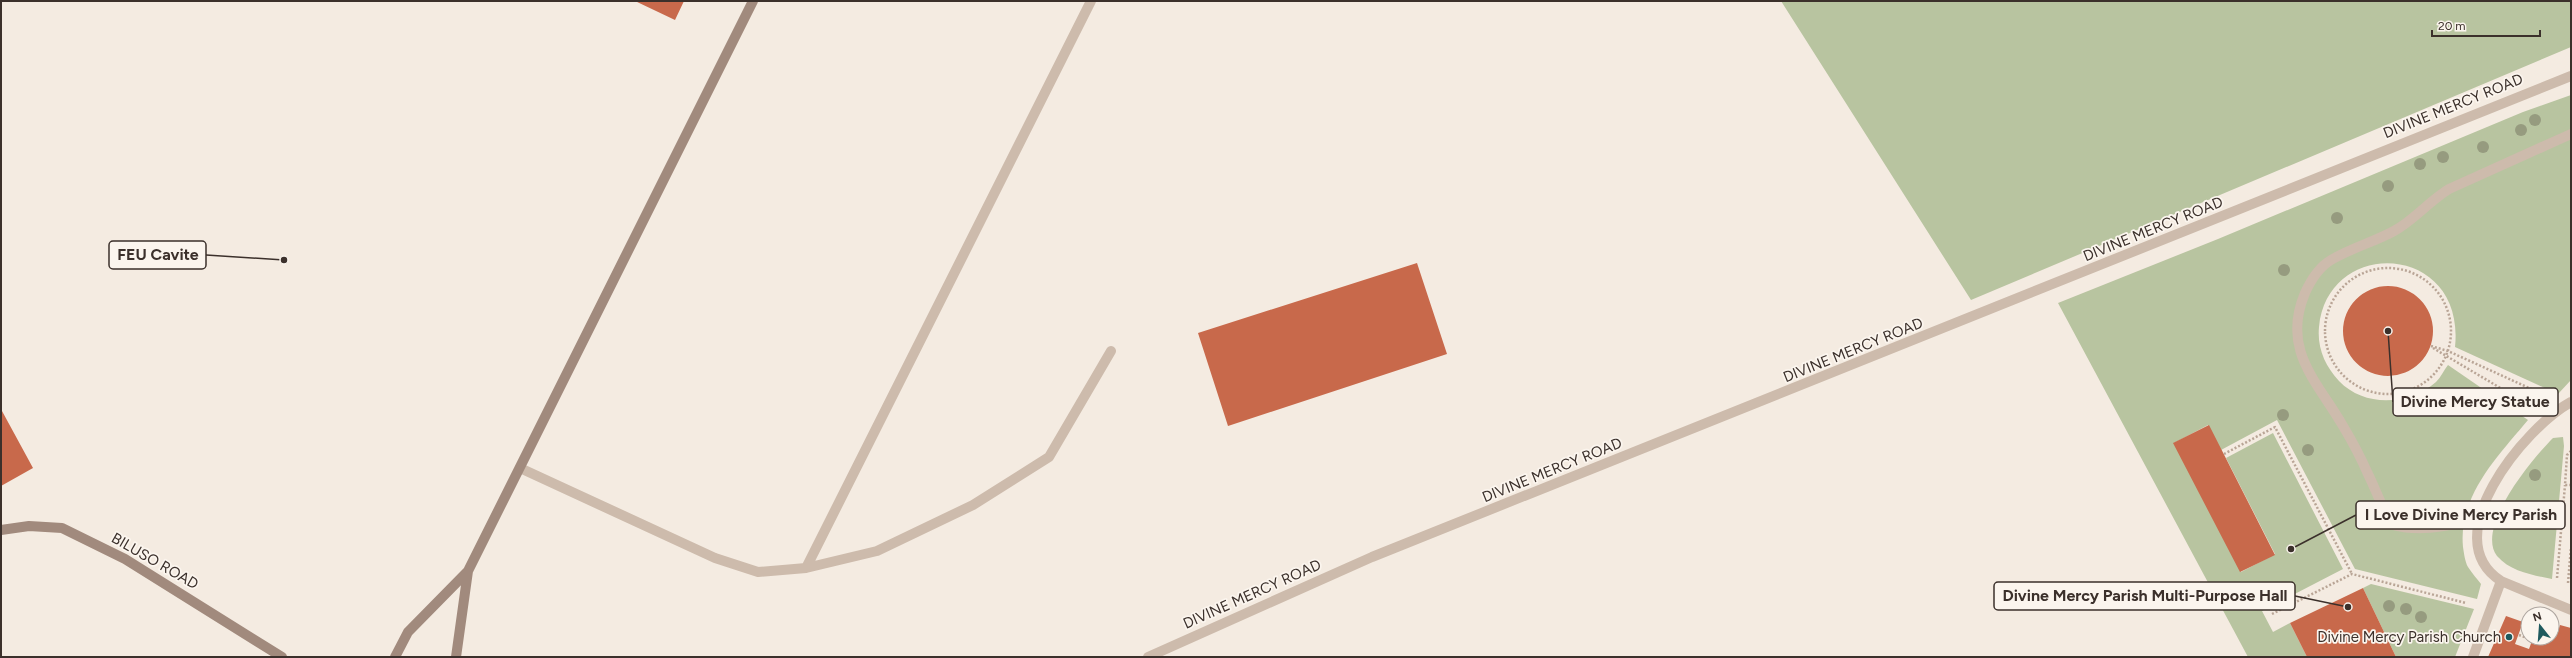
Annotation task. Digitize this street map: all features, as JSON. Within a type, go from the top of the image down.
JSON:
[{"type":"street","points":[[395,657],[408,632],[468,571],[753,1]]},
{"type":"street","points":[[806,568],[1091,1]]},
{"type":"street","name":"DIVINE MERCY ROAD","points":[[1148,657],[1372,557],[2074,278],[2571,76]]},
{"type":"street","points":[[2478,519],[2427,530],[2410,530],[2393,526],[2383,512],[2369,475],[2343,426],[2309,375],[2301,354],[2297,326],[2301,302],[2310,281],[2329,261],[2396,230],[2431,200],[2449,189],[2571,134]]},
{"type":"street","points":[[520,468],[715,558],[758,572],[806,568],[877,551],[972,505],[1049,457],[1111,351]]},
{"type":"street","points":[[2569,404],[2549,417],[2536,428],[2520,447],[2489,496],[2478,519],[2476,535],[2480,559],[2491,575],[2501,581],[2571,610]]},
{"type":"street","name":"BILUSO ROAD","points":[[1,530],[29,526],[62,528],[126,559],[282,657]]},
{"type":"street","points":[[456,657],[468,571]]},
{"type":"street","points":[[2473,657],[2501,581]]},
{"type":"path","points":[[2383,268],[2401,269],[2418,275],[2432,285],[2443,300],[2450,316],[2452,333],[2448,351],[2437,371],[2424,383],[2408,391],[2390,394],[2372,392],[2356,386],[2342,374],[2331,360],[2326,344],[2325,332],[2328,308],[2337,293],[2350,280],[2366,272],[2383,268]]},
{"type":"path","points":[[2549,417],[2431,346],[2448,351],[2569,404]]},
{"type":"path","points":[[2224,454],[2275,427],[2352,574]]},
{"type":"path","points":[[2556,580],[2567,455],[2571,451]]},
{"type":"path","points":[[2565,485],[2571,486]]},
{"type":"path","points":[[2568,584],[2571,547]]},
{"type":"path","points":[[2272,614],[2352,574],[2491,609]]},
{"type":"green space","points":[[1781,1],[2571,1],[2571,47],[1971,300]]},
{"type":"green space","points":[[2571,95],[2571,380],[2558,394],[2455,347],[2453,313],[2440,287],[2419,271],[2394,264],[2369,265],[2346,277],[2328,297],[2319,327],[2319,342],[2326,363],[2339,381],[2350,390],[2361,396],[2387,400],[2400,399],[2413,395],[2425,390],[2436,382],[2448,365],[2528,420],[2504,448],[2482,478],[2473,494],[2467,511],[2463,528],[2463,547],[2467,565],[2481,584],[2477,599],[2355,569],[2277,420],[2221,450],[2208,425],[2174,443],[2241,572],[2275,554],[2226,458],[2273,433],[2343,569],[2262,611],[2273,632],[2290,623],[2307,657],[2248,657],[2058,303],[2218,239],[2523,112]]},
{"type":"green space","points":[[2563,437],[2564,446],[2552,579],[2523,572],[2509,566],[2497,556],[2492,543],[2494,528],[2500,511],[2521,476],[2553,438]]},
{"type":"green space","points":[[2371,584],[2474,609],[2455,657],[2396,657],[2363,588]]},
{"type":"building","points":[[635,1],[684,1],[675,20]]},
{"type":"building","points":[[1417,263],[1447,354],[1228,426],[1198,333]]},
{"type":"building","points":[[2388,286],[2405,289],[2420,299],[2430,314],[2433,331],[2430,348],[2420,363],[2405,373],[2388,376],[2371,373],[2356,363],[2346,348],[2343,331],[2346,314],[2356,299],[2371,289]]},
{"type":"building","points":[[2,411],[33,468],[1,486],[1,412]]},
{"type":"building","points":[[2209,425],[2275,555],[2240,572],[2173,443]]},
{"type":"building","points":[[2363,588],[2396,657],[2307,657],[2290,623]]},
{"type":"building","name":"Divine Mercy Parish Church","points":[[2506,616],[2520,621],[2520,630],[2515,644],[2529,649],[2530,646],[2560,646],[2560,625],[2571,628],[2571,657],[2488,657]]},
{"type":"place","name":"FEU Cavite","points":[[284,260]]},
{"type":"place","name":"Divine Mercy Statue","points":[[2388,331]]},
{"type":"place","name":"I Love Divine Mercy Parish","points":[[2291,549]]},
{"type":"place","name":"Divine Mercy Parish Multi-Purpose Hall","points":[[2348,607]]},
{"type":"place","name":"Divine Mercy Parish Church","points":[[2509,637]]}]
